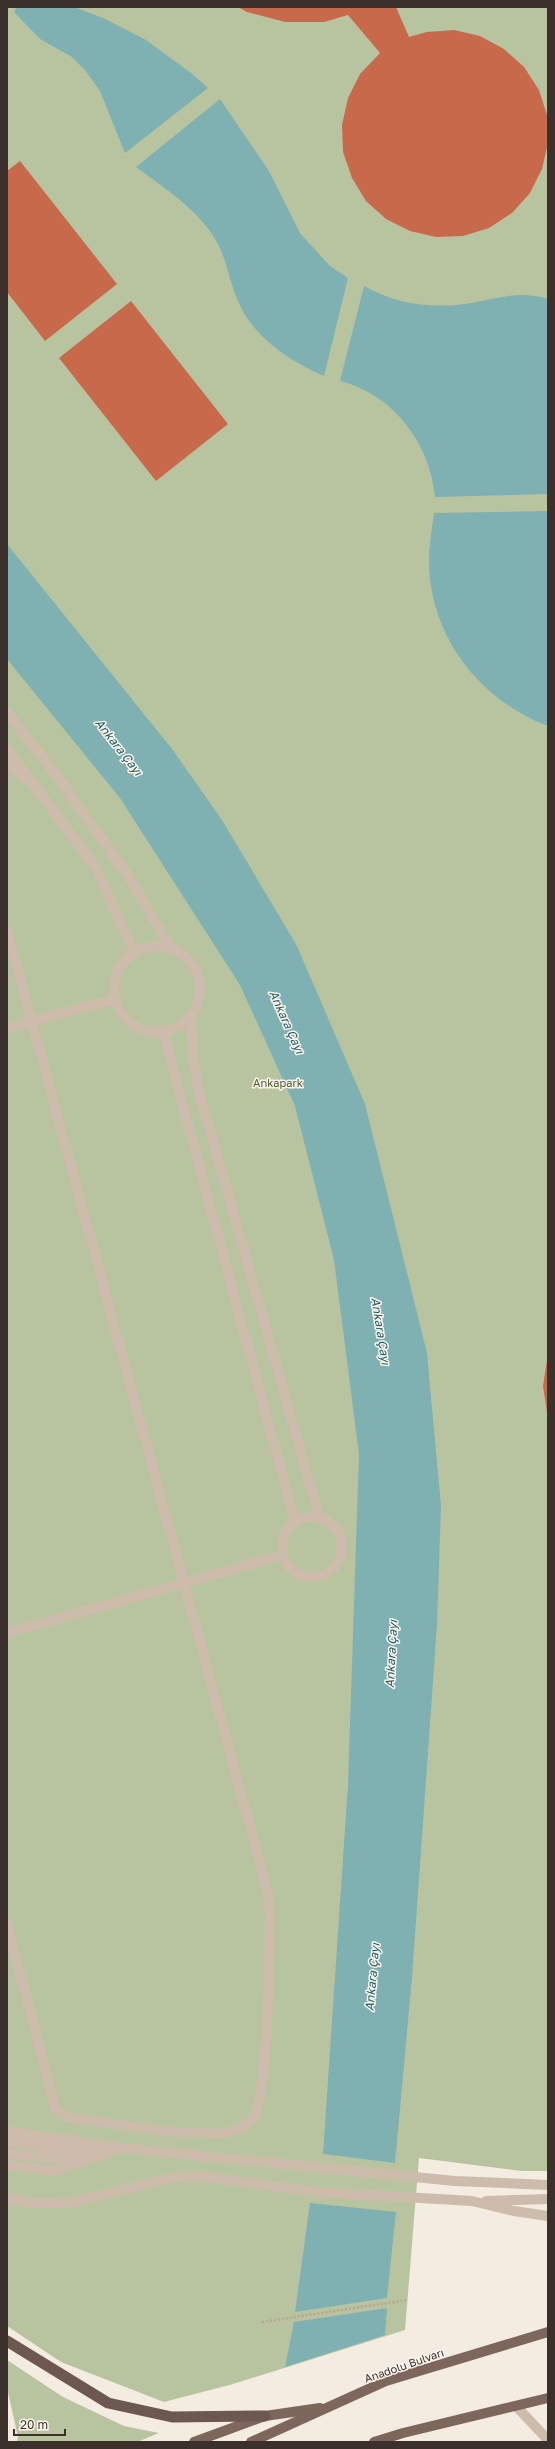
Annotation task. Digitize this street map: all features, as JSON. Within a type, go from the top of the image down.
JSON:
[{"type":"highway","points":[[7,2341],[108,2403],[172,2417],[265,2416]]},
{"type":"main road","name":"Anadolu Bulvarı","points":[[251,2442],[386,2381],[548,2332]]},
{"type":"main road","points":[[374,2442],[403,2433],[548,2398]]},
{"type":"main road","points":[[194,2442],[265,2416],[332,2406]]},
{"type":"main road","points":[[392,2442],[403,2433]]},
{"type":"street","points":[[7,712],[54,772],[132,880],[171,949]]},
{"type":"street","points":[[7,750],[94,865],[135,953]]},
{"type":"street","points":[[7,764],[37,788]]},
{"type":"street","points":[[7,930],[75,1188],[185,1583],[245,1814],[268,1893],[270,1916],[264,2066],[261,2099],[252,2120],[236,2130],[220,2134],[160,2129],[65,2117],[60,2113],[54,2101],[7,1922]]},
{"type":"street","points":[[153,946],[171,949],[180,952],[190,962],[197,974],[199,995],[191,1014],[181,1024],[163,1031],[154,1032],[140,1028],[128,1021],[120,1010],[115,999],[115,982],[120,968],[128,957],[153,946]]},
{"type":"street","points":[[7,1028],[115,999]]},
{"type":"street","points":[[191,1014],[193,1058],[200,1095],[320,1519]]},
{"type":"street","points":[[163,1031],[295,1522]]},
{"type":"street","points":[[306,1518],[320,1519],[333,1527],[341,1544],[337,1564],[330,1571],[312,1578],[302,1576],[293,1571],[283,1555],[284,1536],[295,1522],[306,1518]]},
{"type":"street","points":[[7,1633],[283,1555]]},
{"type":"street","points":[[7,2131],[120,2148],[319,2166],[490,2184],[548,2185]]},
{"type":"street","points":[[7,2141],[99,2155]]},
{"type":"street","points":[[7,2165],[53,2171],[120,2148]]},
{"type":"street","points":[[7,2153],[79,2162]]},
{"type":"street","points":[[7,2198],[34,2203],[73,2202],[171,2178],[197,2176],[318,2192],[472,2201],[548,2199]]},
{"type":"street","points":[[472,2201],[514,2211],[548,2216]]},
{"type":"street","points":[[516,2406],[548,2440]]},
{"type":"path","points":[[262,2322],[407,2300]]},
{"type":"green space","name":"Ankapark","points":[[7,7],[548,7],[548,2171],[522,2171],[419,2158],[405,2330],[233,2384],[164,2402],[61,2362],[7,2326]]},
{"type":"green space","points":[[7,2360],[63,2397],[124,2426],[159,2433],[137,2442],[17,2442],[18,2437],[7,2388]]},
{"type":"water","points":[[17,7],[74,7],[103,18],[146,40],[191,73],[208,88],[125,153],[100,91],[85,70],[72,57],[40,39],[14,12]]},
{"type":"water","points":[[220,99],[269,171],[300,233],[330,266],[348,278],[324,376],[286,355],[262,336],[253,326],[244,314],[238,301],[218,244],[202,221],[192,210],[170,192],[136,167]]},
{"type":"water","points":[[364,286],[390,298],[416,304],[444,306],[519,295],[538,296],[548,299],[548,494],[435,497],[432,477],[426,458],[417,440],[406,424],[392,409],[376,397],[359,388],[340,381]]},
{"type":"water","points":[[548,511],[548,726],[522,714],[499,699],[479,681],[461,660],[447,636],[437,611],[431,584],[429,555],[434,513]]},
{"type":"water","name":"Ankara Çayı","points":[[7,544],[172,749],[222,820],[297,946],[365,1104],[427,1353],[441,1506],[437,1625],[412,1977],[395,2163],[323,2154],[348,1785],[359,1454],[334,1260],[295,1106],[240,985],[120,798],[7,659]]},
{"type":"water","points":[[310,2203],[396,2212],[387,2298],[295,2312]]},
{"type":"water","points":[[387,2308],[385,2335],[285,2367],[294,2322]]},
{"type":"building","points":[[238,7],[396,7],[409,37],[427,32],[454,30],[480,36],[504,49],[524,67],[539,90],[547,115],[548,143],[542,169],[530,193],[512,213],[489,228],[463,236],[436,237],[410,231],[386,219],[366,201],[352,178],[343,152],[342,125],[348,98],[360,74],[380,53],[348,15],[324,22],[285,22],[247,12]]},
{"type":"building","points":[[20,161],[117,284],[45,341],[7,292],[7,171]]},
{"type":"building","points":[[131,301],[228,424],[156,481],[59,358]]},
{"type":"building","points":[[548,1360],[548,1419],[543,1386]]}]
